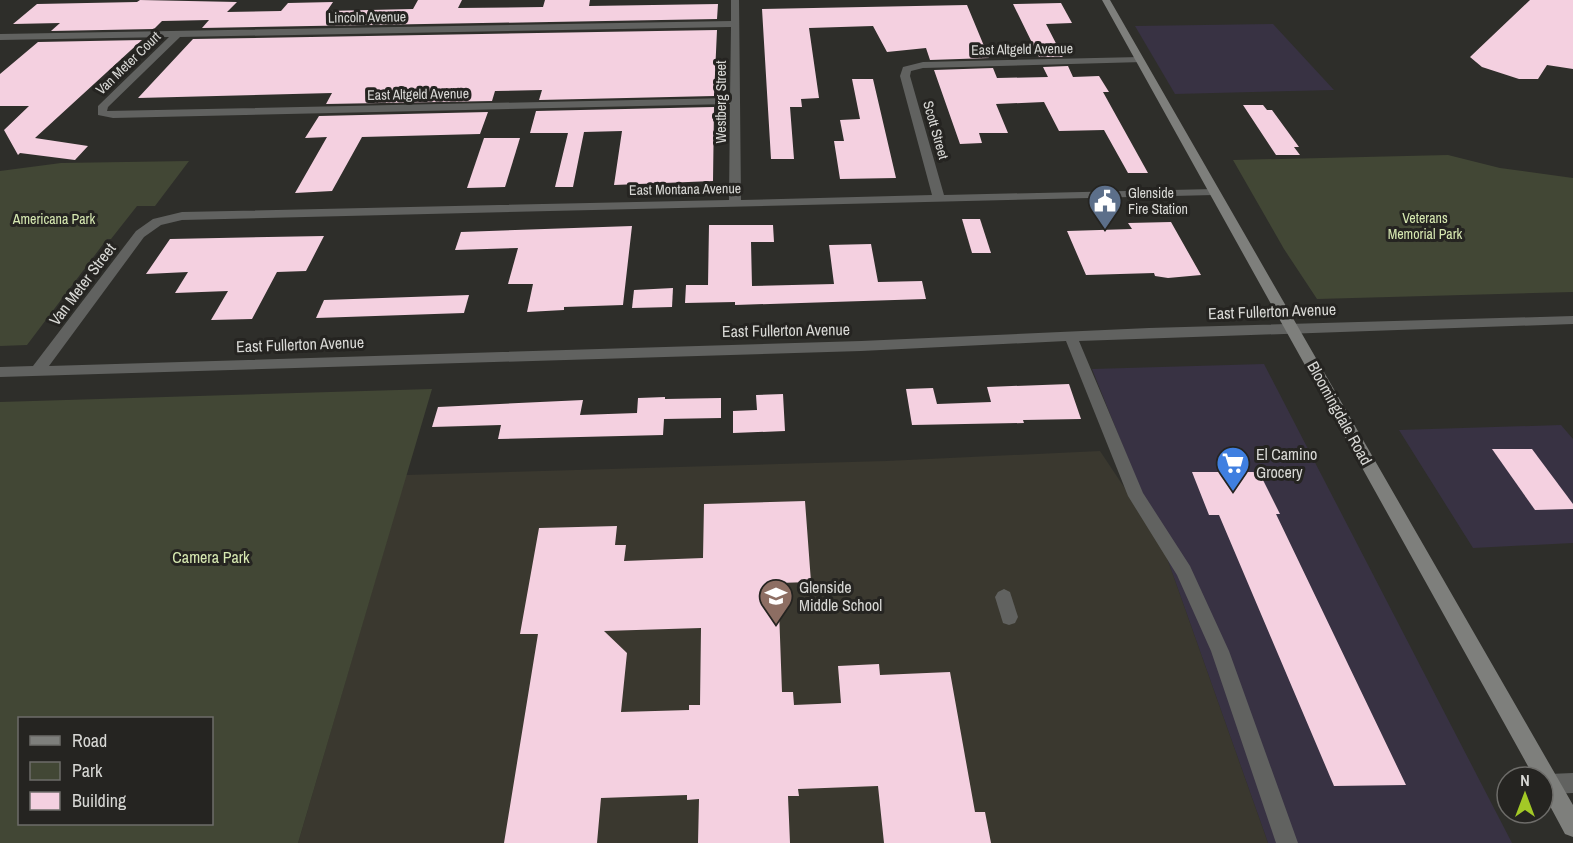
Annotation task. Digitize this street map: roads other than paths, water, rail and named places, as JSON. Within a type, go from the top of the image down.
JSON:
[{"type":"main road","name":"Bloomingdale Road","points":[[1106,0],[1538,765]]},
{"type":"main road","name":"Bloomingdale Road","points":[[1555,794],[1573,826]]},
{"type":"street","name":"Westberg Street","points":[[735,0],[735,203]]},
{"type":"street","name":"Lincoln Avenue","points":[[0,37],[734,24]]},
{"type":"street","name":"Van Meter Court","points":[[102,112],[103,106],[177,34]]},
{"type":"street","points":[[0,48],[15,37]]},
{"type":"street","name":"East Altgeld Avenue","points":[[906,69],[923,65],[1140,60]]},
{"type":"street","name":"Scott Street","points":[[906,69],[905,76],[939,198]]},
{"type":"street","name":"East Altgeld Avenue","points":[[102,112],[125,114],[736,101]]},
{"type":"street","name":"East Montana Avenue","points":[[157,222],[182,216],[1214,192]]},
{"type":"street","name":"Van Meter Street","points":[[37,371],[140,234],[157,222]]},
{"type":"street","name":"East Fullerton Avenue","points":[[0,372],[1573,320]]},
{"type":"street","points":[[1071,338],[1136,496],[1184,571],[1220,651],[1287,843]]},
{"type":"street","points":[[1004,597],[1009,617]]},
{"type":"street","points":[[1555,784],[1573,783]]},
{"type":"place","name":"Glenside Fire Station","points":[[1105,230]]},
{"type":"place","name":"El Camino Grocery","points":[[1233,492]]},
{"type":"place","name":"Glenside Middle School","points":[[776,625]]},
{"type":"park label","name":"Americana Park","points":[[54,219]]},
{"type":"park label","name":"Veterans Memorial Park","points":[[1425,226]]},
{"type":"park label","name":"Camera Park","points":[[211,557]]}]
